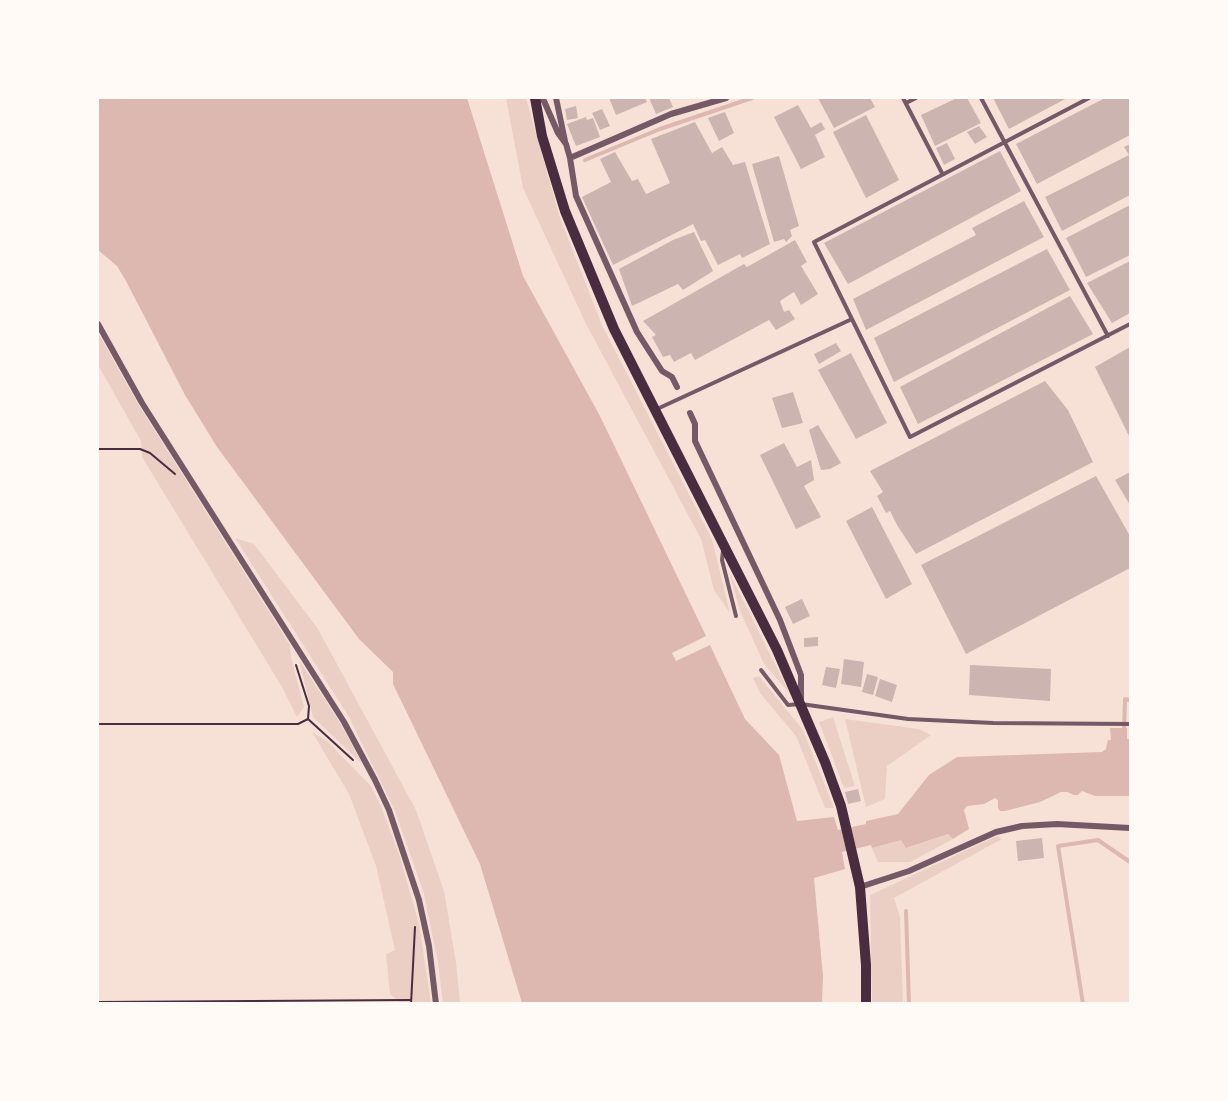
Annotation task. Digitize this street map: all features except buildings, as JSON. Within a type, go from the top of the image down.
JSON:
[{"type":"main road","points":[[535,98],[542,136],[565,210],[614,329],[777,650],[841,806],[860,887],[866,965],[866,1004]]},
{"type":"street","points":[[540,98],[544,101],[558,133],[566,144]]},
{"type":"street","points":[[556,98],[576,196],[637,333],[662,371],[672,377],[677,387]]},
{"type":"street","points":[[570,158],[670,114],[726,98]]},
{"type":"street","points":[[98,324],[142,403],[344,722],[388,810],[419,900],[429,946],[436,1004]]},
{"type":"street","points":[[690,413],[695,424],[695,441],[780,620],[801,675],[801,704]]},
{"type":"street","points":[[860,887],[909,872],[996,831],[1022,826],[1057,824],[1131,828]]},
{"type":"lane","points":[[903,98],[942,173]]},
{"type":"lane","points":[[906,103],[916,98]]},
{"type":"lane","points":[[981,98],[1108,336]]},
{"type":"lane","points":[[1089,98],[814,242],[910,437],[1131,324]]},
{"type":"lane","points":[[655,410],[852,319]]},
{"type":"lane","points":[[724,545],[722,560],[736,616]]},
{"type":"lane","points":[[761,670],[788,705],[801,704],[908,719],[993,723],[1131,724]]},
{"type":"path","points":[[98,449],[140,449],[150,453]]},
{"type":"path","points":[[297,647],[294,661],[309,706],[308,719]]},
{"type":"path","points":[[98,724],[298,724],[308,719]]},
{"type":"path","points":[[308,719],[358,765]]},
{"type":"path","points":[[98,1002],[411,1002],[416,919]]},
{"type":"shaded area","points":[[98,98],[467,98],[523,276],[600,416],[706,636],[672,653],[676,661],[710,645],[745,719],[779,755],[797,821],[834,817],[838,830],[866,824],[866,821],[898,814],[929,775],[957,757],[1102,752],[1106,749],[1108,740],[1111,740],[1110,728],[1127,728],[1127,739],[1130,739],[1130,796],[1095,796],[1082,791],[1074,795],[1061,792],[1040,802],[1005,811],[1000,811],[998,800],[995,798],[984,804],[967,806],[964,810],[969,829],[953,839],[948,834],[906,848],[901,840],[872,848],[871,845],[842,852],[845,869],[814,878],[823,976],[822,1003],[522,1003],[480,864],[393,684],[393,672],[359,639],[217,447],[185,395],[117,266],[98,250]]},
{"type":"shaded area","points":[[506,98],[526,98],[559,215],[602,325],[712,539],[730,613],[714,590],[701,539],[586,324],[523,188]]},
{"type":"shaded area","points":[[98,333],[138,404],[290,645],[304,707],[297,717],[282,687],[142,457],[141,441],[98,365]]},
{"type":"shaded area","points":[[235,538],[254,544],[318,629],[416,810],[444,891],[456,962],[460,1003],[443,1003],[438,963],[424,894],[395,811],[349,717]]},
{"type":"shaded area","points":[[729,572],[790,694],[764,664],[740,611]]},
{"type":"shaded area","points":[[299,660],[340,723],[362,764],[313,717]]},
{"type":"shaded area","points":[[759,676],[803,730],[834,808],[825,808],[796,736],[760,693],[753,678]]},
{"type":"shaded area","points":[[833,717],[855,786],[844,788],[819,722]]},
{"type":"shaded area","points":[[845,719],[919,729],[931,735],[887,766],[885,799],[866,807]]},
{"type":"shaded area","points":[[312,732],[327,741],[370,785],[381,806],[400,857],[419,924],[431,1003],[400,1003],[390,994],[386,954],[395,950],[376,866],[349,794]]},
{"type":"shaded area","points":[[948,834],[953,839],[910,862],[878,862],[872,848],[901,840],[907,848]]},
{"type":"shaded area","points":[[997,836],[1002,839],[894,898],[900,917],[903,1003],[872,1003],[870,895]]},
{"type":"waterway","points":[[585,160],[660,129],[752,98]]},
{"type":"waterway","points":[[1124,732],[1125,699],[1130,700]]},
{"type":"waterway","points":[[1083,1004],[1058,846],[1098,840],[1130,862]]},
{"type":"waterway","points":[[906,911],[909,1004]]}]
